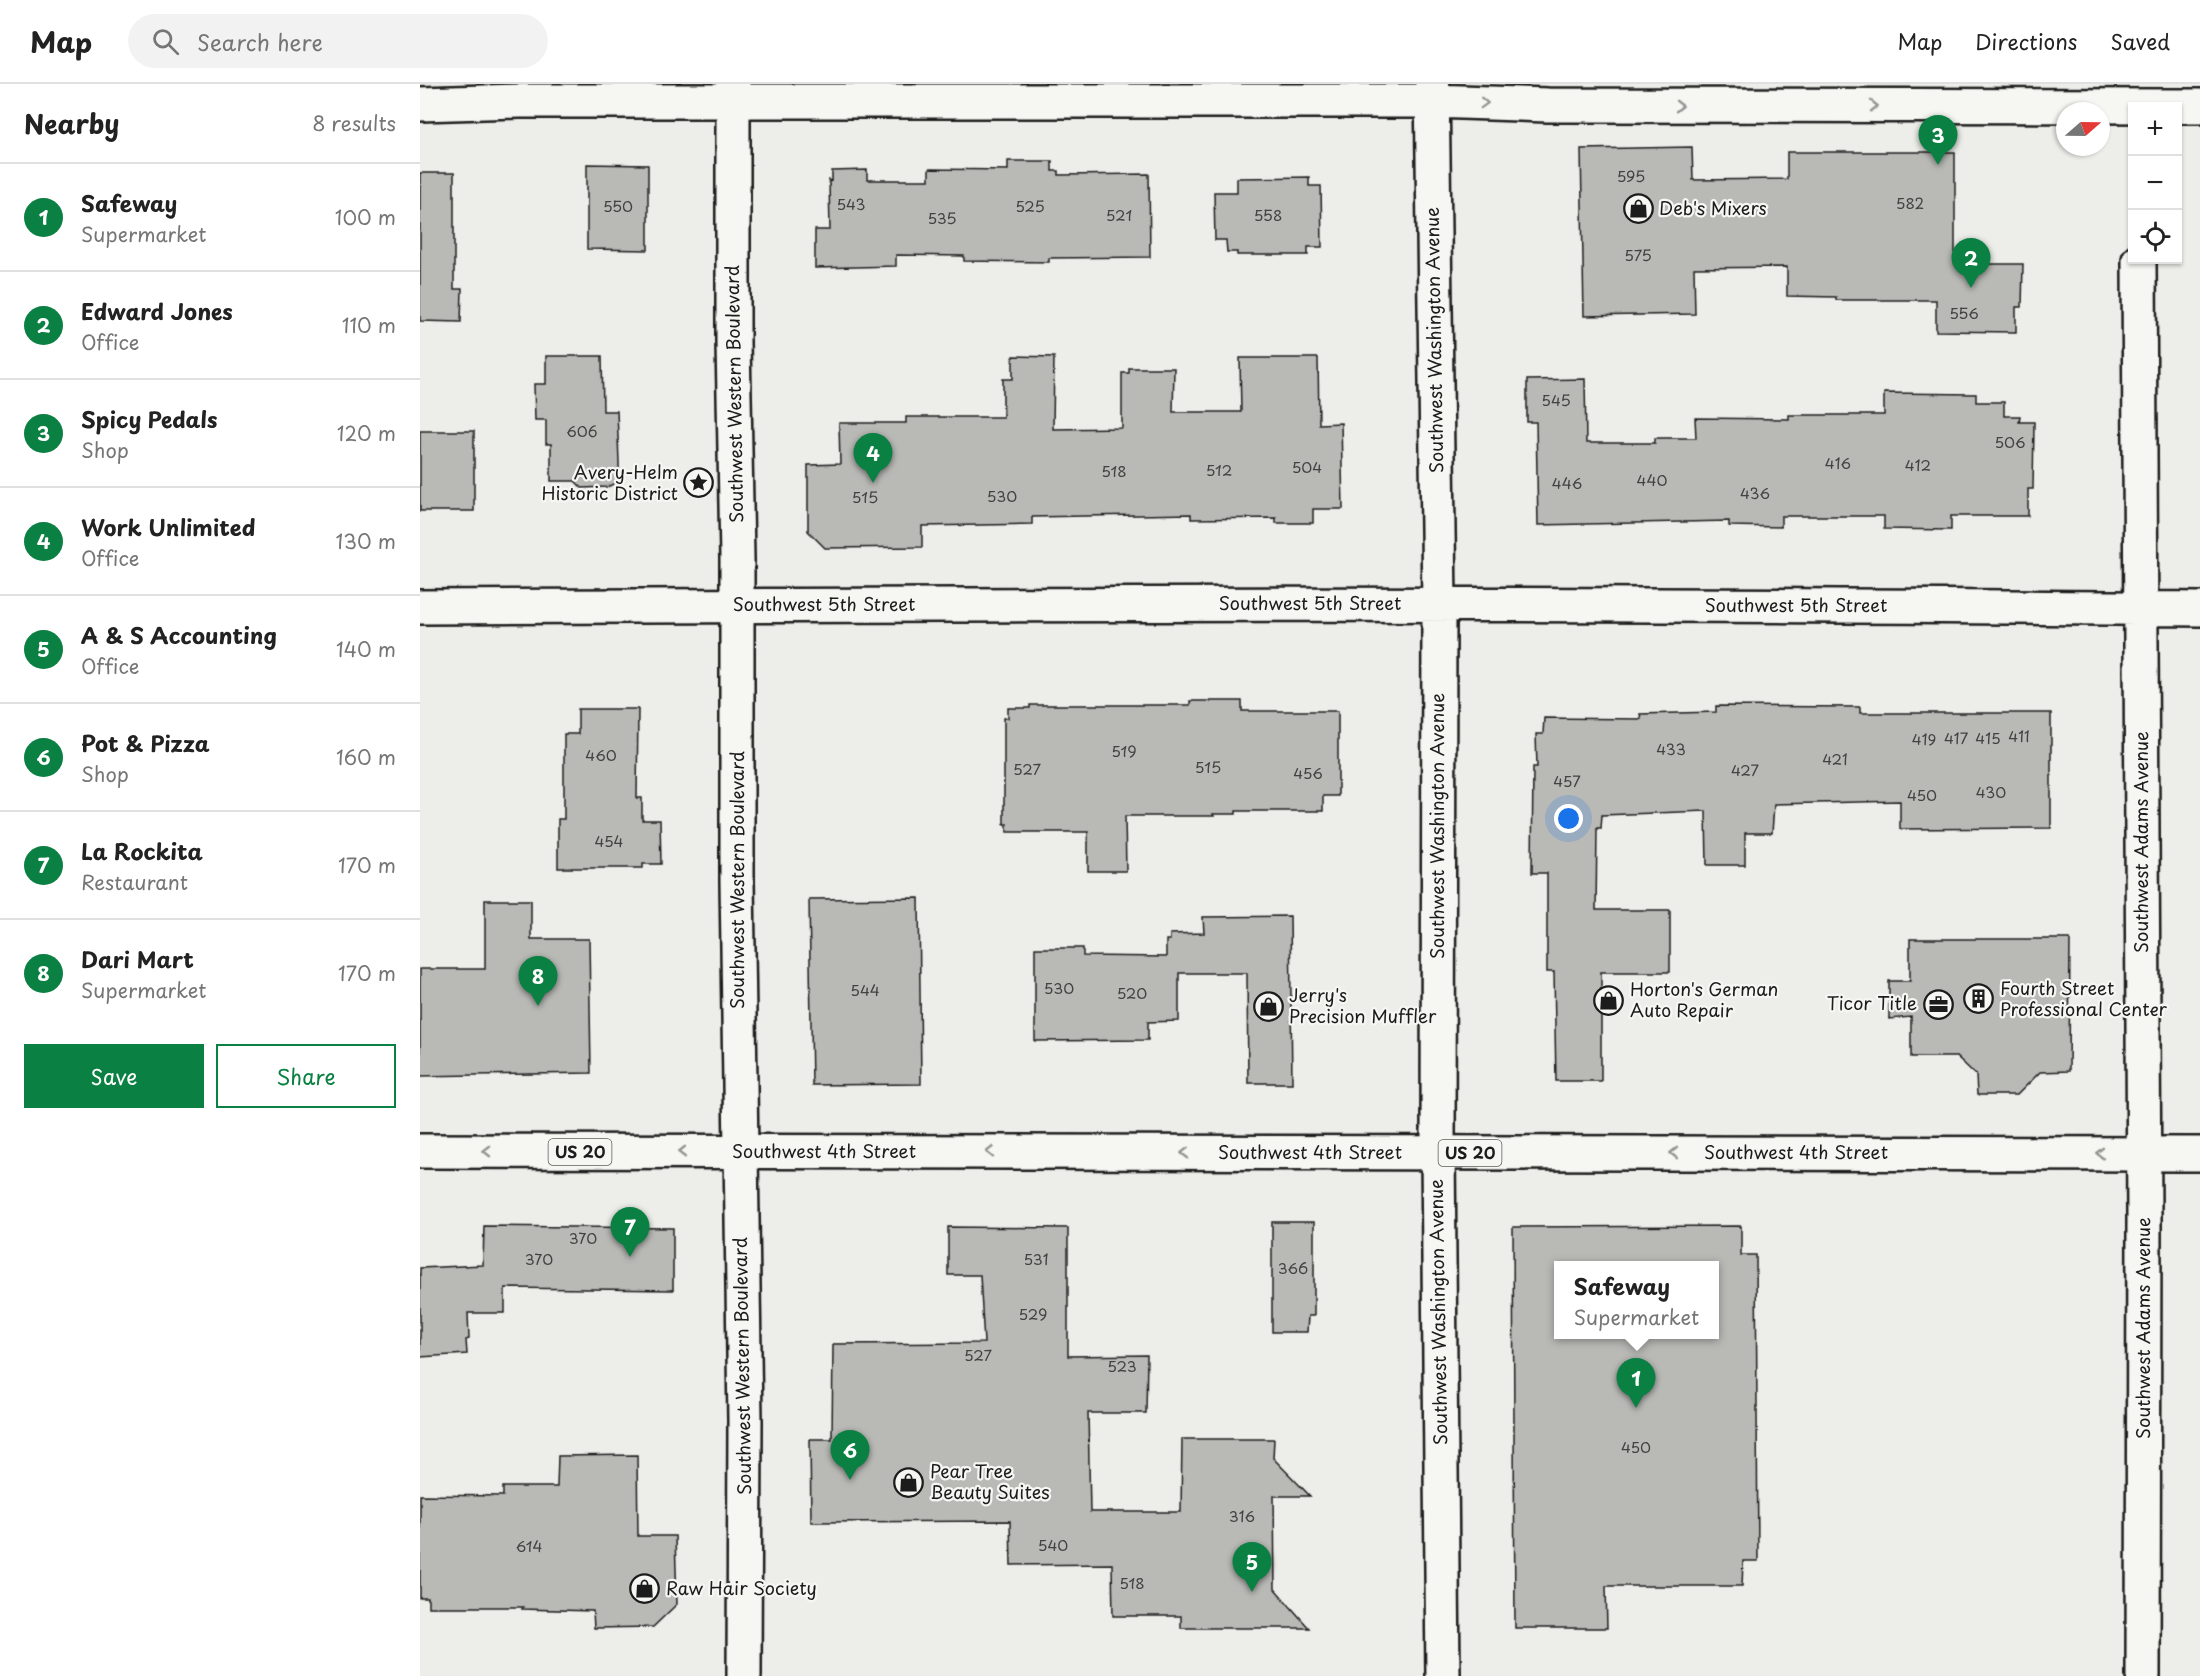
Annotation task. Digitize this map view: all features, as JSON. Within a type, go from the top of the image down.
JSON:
[{"type":"main road","points":[[2140,84],[2140,102]]},
{"type":"main road","points":[[420,104],[732,93],[1432,92],[1548,105],[2128,106]]},
{"type":"main road","name":"Southwest Washington Avenue","points":[[1432,92],[1439,604],[1438,1154],[1443,1676]]},
{"type":"main road","name":"Southwest Western Boulevard","points":[[732,93],[737,881],[745,1421],[744,1676]]},
{"type":"main road","points":[[2182,106],[2200,106]]},
{"type":"main road","name":"Southwest Adams Avenue","points":[[2139,264],[2143,1676]]},
{"type":"main road","name":"Southwest 5th Street","points":[[420,607],[1439,604],[2200,609]]},
{"type":"main road","name":"Southwest 4th Street","points":[[420,1151],[2200,1154]]},
{"type":"building","points":[[1692,147],[1693,180],[1787,179],[1787,152],[1955,152],[1955,264],[2023,264],[2022,307],[2016,307],[2016,332],[1936,331],[1936,300],[1836,300],[1836,297],[1787,296],[1787,267],[1694,268],[1695,314],[1584,316],[1581,149]]},
{"type":"building","points":[[1008,161],[1052,161],[1052,171],[1059,171],[1059,175],[1149,174],[1150,257],[1049,258],[1049,262],[964,261],[964,256],[896,255],[896,266],[815,268],[815,230],[830,230],[829,180],[832,181],[832,171],[867,170],[867,180],[929,180],[929,169],[1008,170]]},
{"type":"building","points":[[587,164],[648,165],[648,250],[587,249]]},
{"type":"building","points":[[420,173],[454,173],[454,289],[462,289],[461,322],[420,321]]},
{"type":"building","points":[[1309,177],[1309,186],[1321,186],[1322,247],[1308,247],[1308,255],[1237,255],[1237,252],[1227,252],[1226,240],[1215,240],[1214,192],[1237,192],[1237,178]]},
{"type":"building","points":[[546,356],[602,356],[603,411],[617,411],[619,473],[616,483],[607,487],[582,488],[575,481],[551,481],[551,444],[546,444],[546,420],[535,420],[534,384],[546,384]]},
{"type":"building","points":[[1013,356],[1054,357],[1053,429],[1122,428],[1122,373],[1129,373],[1129,368],[1174,368],[1173,412],[1241,412],[1240,358],[1318,358],[1319,424],[1341,423],[1343,509],[1313,509],[1313,523],[1276,523],[1276,518],[1191,519],[1191,514],[1032,517],[1032,524],[922,526],[922,547],[825,548],[808,531],[808,465],[840,464],[839,423],[906,423],[906,417],[1003,417],[1003,379],[1013,379]]},
{"type":"building","points":[[1585,379],[1586,443],[1655,443],[1655,438],[1696,438],[1695,418],[1789,419],[1789,415],[1884,415],[1884,393],[1976,394],[1976,402],[2004,402],[2004,416],[2020,416],[2019,422],[2034,422],[2033,489],[2028,489],[2028,516],[1951,516],[1951,530],[1884,529],[1884,516],[1781,516],[1781,527],[1729,526],[1729,521],[1538,525],[1536,422],[1527,422],[1527,380]]},
{"type":"building","points":[[420,431],[474,431],[474,511],[420,511]]},
{"type":"building","points":[[1190,701],[1242,701],[1242,711],[1338,711],[1338,796],[1323,796],[1323,811],[1236,811],[1236,814],[1213,814],[1214,816],[1125,816],[1126,871],[1088,871],[1088,832],[1007,832],[1007,824],[1004,824],[1004,718],[1008,718],[1008,708],[1030,708],[1030,705],[1190,705]]},
{"type":"building","points":[[1716,706],[1860,707],[1860,713],[2051,713],[2051,828],[1900,829],[1900,801],[1774,804],[1772,833],[1745,833],[1745,865],[1707,865],[1706,811],[1602,815],[1601,828],[1597,828],[1596,910],[1670,910],[1670,972],[1601,972],[1601,1081],[1556,1081],[1554,972],[1547,972],[1547,873],[1532,873],[1533,767],[1537,767],[1536,734],[1543,734],[1544,718],[1641,719],[1640,714],[1716,712]]},
{"type":"building","points":[[578,709],[638,709],[637,798],[642,798],[642,820],[660,820],[661,864],[643,864],[643,868],[558,868],[558,819],[564,819],[564,734],[578,734]]},
{"type":"building","points":[[919,898],[921,1084],[812,1085],[809,899]]},
{"type":"building","points":[[485,900],[531,900],[531,939],[589,939],[591,1073],[420,1076],[420,969],[485,969]]},
{"type":"building","points":[[1290,916],[1292,1083],[1248,1083],[1247,973],[1179,973],[1179,1021],[1148,1022],[1148,1040],[1035,1041],[1035,948],[1083,948],[1083,956],[1166,957],[1166,940],[1170,940],[1170,934],[1204,933],[1203,917]]},
{"type":"building","name":"Fourth Street Professional Center","points":[[1910,939],[2070,939],[2069,1071],[2040,1072],[2017,1095],[1977,1095],[1976,1075],[1957,1057],[1911,1057],[1911,1017],[1889,1019],[1889,981],[1910,981]]},
{"type":"building","points":[[1272,1222],[1314,1222],[1314,1316],[1308,1316],[1307,1332],[1272,1332]]},
{"type":"building","points":[[484,1226],[673,1228],[673,1290],[505,1288],[505,1313],[468,1313],[467,1354],[420,1357],[420,1268],[483,1265]]},
{"type":"building","points":[[1741,1226],[1741,1255],[1756,1255],[1758,1561],[1743,1561],[1742,1586],[1606,1586],[1607,1628],[1515,1628],[1513,1227]]},
{"type":"building","points":[[948,1227],[1068,1228],[1068,1356],[1147,1355],[1146,1413],[1088,1413],[1090,1512],[1181,1512],[1182,1439],[1274,1439],[1273,1458],[1310,1496],[1274,1496],[1275,1589],[1309,1628],[1181,1628],[1181,1616],[1113,1616],[1112,1564],[1011,1565],[1010,1521],[811,1522],[810,1439],[832,1439],[833,1344],[984,1343],[980,1275],[948,1275]]},
{"type":"building","points":[[637,1455],[638,1536],[675,1536],[677,1604],[653,1627],[594,1628],[593,1611],[522,1609],[523,1607],[428,1607],[428,1598],[420,1598],[420,1495],[503,1496],[503,1487],[557,1487],[558,1456]]},
{"type":"place","name":"Spicy Pedals","points":[[1938,165]]},
{"type":"place","name":"Deb's Mixers","points":[[1638,209]]},
{"type":"place","name":"Edward Jones","points":[[1971,288]]},
{"type":"place","name":"Avery-Helm Historic District","points":[[699,483]]},
{"type":"place","name":"Work Unlimited","points":[[873,483]]},
{"type":"place","name":"Fourth Street Professional Center","points":[[1979,999]]},
{"type":"place","name":"Horton's German Auto Repair","points":[[1609,1000]]},
{"type":"place","name":"Ticor Title","points":[[1938,1004]]},
{"type":"place","name":"Dari Mart","points":[[538,1006]]},
{"type":"place","name":"Jerry's Precision Muffler","points":[[1268,1006]]},
{"type":"place","name":"La Rockita","points":[[630,1257]]},
{"type":"place","name":"Safeway","points":[[1636,1408]]},
{"type":"place","name":"Pot & Pizza","points":[[850,1480]]},
{"type":"place","name":"Pear Tree Beauty Suites","points":[[909,1482]]},
{"type":"place","name":"Raw Hair Society","points":[[645,1589]]},
{"type":"place","name":"A & S Accounting","points":[[1252,1592]]}]
